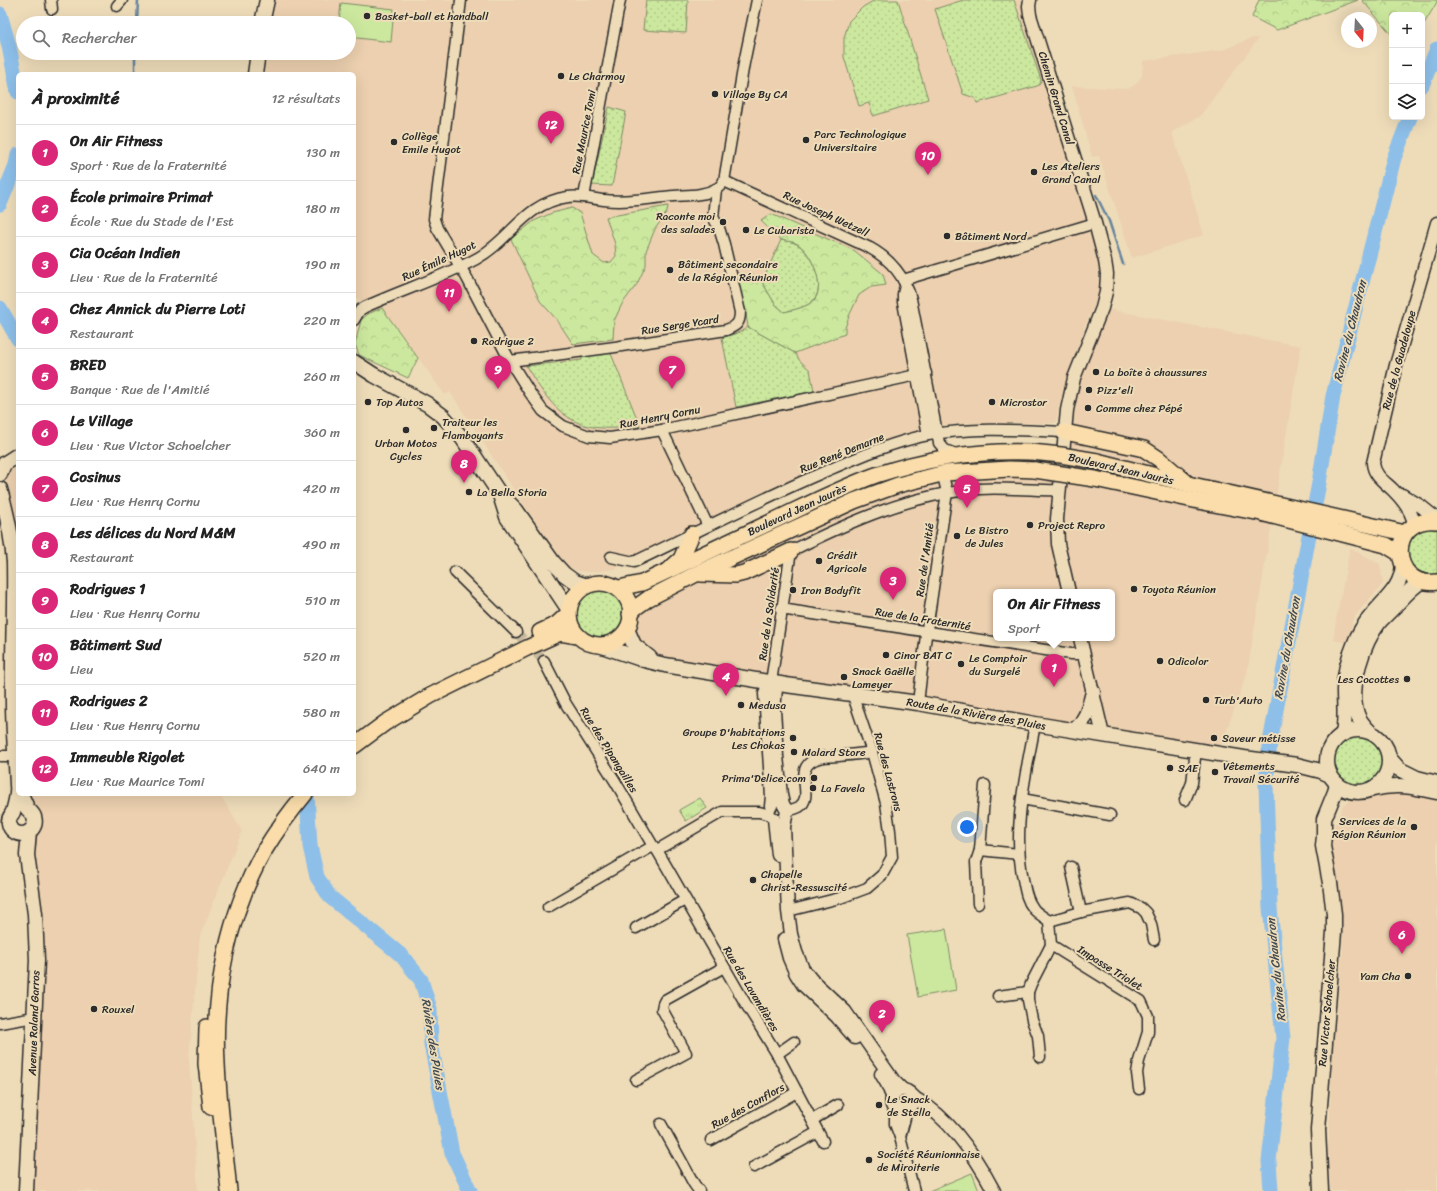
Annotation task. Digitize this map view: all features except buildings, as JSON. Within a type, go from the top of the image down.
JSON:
[{"type":"main road","points":[[264,16],[267,0]]},
{"type":"main road","points":[[255,72],[257,60]]},
{"type":"main road","points":[[356,364],[409,394],[443,416],[463,439],[499,493],[516,510],[553,562],[564,574],[575,582],[588,586]]},
{"type":"main road","points":[[1065,432],[1144,449],[1159,459],[1188,484]]},
{"type":"main road","name":"Boulevard Jean Jaurès","points":[[619,588],[642,583],[836,491],[876,476],[914,464],[958,455],[1006,451],[1061,455],[1097,461],[1188,484],[1262,507],[1358,530],[1410,529]]},
{"type":"main road","points":[[0,473],[2,467],[10,456]]},
{"type":"main road","name":"Boulevard Jean Jaurès","points":[[630,614],[635,608],[649,598],[698,573],[854,501],[898,485],[945,473],[1009,469],[1035,470],[1095,479],[1203,502],[1262,507]]},
{"type":"main road","name":"Avenue Roland Garros","points":[[0,489],[9,521],[14,562],[12,703],[16,770]]},
{"type":"main road","points":[[499,493],[507,517],[569,611],[578,636]]},
{"type":"main road","points":[[1373,789],[1382,781],[1388,771],[1390,759],[1385,744],[1379,737],[1369,731],[1360,720],[1355,705],[1356,676],[1366,645],[1404,586],[1402,575],[1401,542],[1410,529],[1422,521],[1437,520]]},
{"type":"main road","name":"Boulevard Jean Jaurès","points":[[1358,530],[1386,545],[1401,559],[1408,572],[1414,578],[1430,582]]},
{"type":"main road","points":[[670,570],[681,559],[692,534]]},
{"type":"main road","points":[[698,573],[736,575],[744,573],[791,551]]},
{"type":"main road","points":[[1343,734],[1345,722],[1344,683],[1348,663],[1354,645],[1364,626],[1372,614],[1394,590],[1404,586],[1430,582]]},
{"type":"main road","points":[[356,745],[428,692],[556,624],[569,611],[572,600],[577,593],[588,586],[601,583],[619,588],[630,606],[630,614],[627,629],[620,638],[610,643],[599,645]]},
{"type":"main road","points":[[627,629],[634,645],[655,662]]},
{"type":"main road","points":[[356,733],[394,706],[560,633],[578,636],[587,642],[655,662]]},
{"type":"main road","name":"Route de la Rivière des Pluies","points":[[655,662],[771,682],[918,703],[1035,724],[1244,758],[1297,765],[1321,771],[1333,780]]},
{"type":"main road","points":[[1075,730],[1082,724],[1086,717],[1093,692]]},
{"type":"main road","points":[[1369,731],[1354,730],[1343,734],[1330,746],[1327,756],[1327,765],[1333,780],[1345,790],[1354,792],[1364,792],[1383,786],[1403,785],[1437,792]]},
{"type":"main road","name":"Route de la Rivière des Pluies","points":[[1297,765],[1311,764],[1327,756]]},
{"type":"main road","points":[[1390,759],[1399,769],[1417,778],[1437,783]]},
{"type":"main road","name":"Rue Victor Schoelcher","points":[[1321,1191],[1318,1151],[1318,1124],[1334,932],[1334,914],[1323,846],[1324,819],[1335,792],[1333,780]]},
{"type":"main road","points":[[1324,836],[1344,798],[1354,792]]},
{"type":"main road","name":"Avenue Roland Garros","points":[[17,796],[10,816],[9,824],[14,831],[24,833]]},
{"type":"main road","name":"Avenue Roland Garros","points":[[22,796],[28,810],[32,813],[35,819],[35,824],[24,833]]},
{"type":"main road","points":[[219,1191],[206,1064],[208,997],[218,938],[239,892],[257,844],[291,796]]},
{"type":"main road","points":[[229,1191],[217,1064],[218,999],[228,940],[239,892],[279,828],[303,796]]},
{"type":"main road","points":[[12,812],[23,808],[28,810]]},
{"type":"main road","name":"Avenue Roland Garros","points":[[24,833],[35,914],[37,960],[26,1191]]},
{"type":"street","name":"Rue Henry Cornu","points":[[461,0],[434,219],[437,228],[460,267],[510,360],[543,411],[563,426],[589,436],[610,438],[662,430],[863,388],[922,374]]},
{"type":"street","name":"Rue Maurice Tomi","points":[[584,197],[620,0]]},
{"type":"street","points":[[716,189],[724,181],[744,63],[757,0]]},
{"type":"street","name":"Chemin Grand Canal","points":[[1030,0],[1030,15],[1095,223],[1107,274],[1106,292],[1102,308],[1074,378],[1067,410],[1056,519],[1058,544],[1068,589]]},
{"type":"street","name":"Rue Joseph Wetzell","points":[[724,181],[870,248],[888,261],[904,283]]},
{"type":"street","name":"Rue Émile Hugot","points":[[357,310],[460,267],[487,253],[537,207],[567,197],[624,201],[691,195],[716,189]]},
{"type":"street","name":"Rue Serge Ycard","points":[[510,360],[615,347],[726,330],[735,326],[740,320],[740,312],[724,244],[719,228],[713,217],[716,189]]},
{"type":"street","points":[[958,455],[945,450],[932,434],[922,374],[903,302],[904,283],[1095,223]]},
{"type":"street","name":"Rue de la Guadeloupe","points":[[1437,223],[1432,257],[1396,366],[1373,463],[1374,469],[1379,477],[1394,490],[1422,507],[1437,520]]},
{"type":"street","points":[[662,430],[708,526]]},
{"type":"street","name":"Rue René Demarne","points":[[611,556],[634,562],[763,499],[862,456],[932,434],[993,430],[1065,432]]},
{"type":"street","name":"Rue de l'Amitié","points":[[918,703],[946,492],[944,480],[945,473]]},
{"type":"street","points":[[791,551],[866,516],[912,500],[946,492],[980,489],[1058,490]]},
{"type":"street","name":"Rue de la Guadeloupe","points":[[1394,490],[1411,513],[1410,529]]},
{"type":"street","name":"Rue de la Solidarité","points":[[771,682],[791,551]]},
{"type":"street","points":[[456,572],[516,632]]},
{"type":"street","name":"Rue de la Fraternité","points":[[781,609],[1071,654],[1084,654]]},
{"type":"street","points":[[1081,641],[1102,735]]},
{"type":"street","name":"Rue des Pipangailles","points":[[544,661],[566,704],[655,848]]},
{"type":"street","points":[[771,682],[776,689],[774,710],[777,756],[775,811],[784,940],[789,958],[796,974],[804,985],[837,1016],[883,1077],[892,1096],[892,1105],[903,1110],[923,1111],[941,1119]]},
{"type":"street","name":"Rue des Lastrons","points":[[788,911],[840,898],[867,888],[882,875],[892,857],[888,811],[872,752],[852,693]]},
{"type":"street","points":[[1035,724],[1019,821],[1019,854],[1027,898],[1033,909],[1049,921],[1051,945],[1028,992],[1032,1020],[1038,1036],[1040,1057]]},
{"type":"street","points":[[1185,800],[1193,776],[1196,750]]},
{"type":"street","points":[[548,907],[722,812],[775,811],[798,807],[806,797],[804,772],[806,766],[811,762],[822,758],[872,752]]},
{"type":"street","points":[[0,756],[14,756]]},
{"type":"street","points":[[978,904],[976,862],[980,850],[985,785]]},
{"type":"street","points":[[1022,799],[1110,815]]},
{"type":"street","points":[[775,811],[784,827],[788,911],[791,934],[796,952],[803,968],[811,979],[845,1011],[894,1081],[908,1094],[926,1105],[969,1150],[994,1191]]},
{"type":"street","name":"Rue des Lavandières","points":[[655,848],[724,967],[777,1054],[823,1141]]},
{"type":"street","points":[[980,850],[1019,854]]},
{"type":"street","points":[[1071,867],[1080,912]]},
{"type":"street","points":[[636,928],[685,900]]},
{"type":"street","points":[[1049,921],[1080,912],[1130,903],[1141,908],[1146,914],[1151,924],[1154,940]]},
{"type":"street","name":"Impasse Triolet","points":[[1051,945],[1141,1001],[1148,1016],[1148,1032],[1139,1061],[1137,1073],[1138,1089]]},
{"type":"street","points":[[636,1080],[686,1053],[662,1009],[665,1000],[724,967]]},
{"type":"street","points":[[998,996],[1028,992]]},
{"type":"street","points":[[0,1023],[35,1017]]},
{"type":"street","points":[[777,1054],[794,1042]]},
{"type":"street","name":"Rue des Conflors","points":[[711,1140],[797,1092]]},
{"type":"street","points":[[892,1096],[895,1092],[908,1094]]},
{"type":"street","points":[[903,1110],[913,1104],[908,1094]]},
{"type":"street","points":[[812,1120],[838,1105]]},
{"type":"street","points":[[903,1110],[905,1118],[900,1137],[914,1191]]},
{"type":"street","points":[[661,1124],[699,1191]]},
{"type":"street","points":[[754,1167],[818,1132]]},
{"type":"shaded area","points":[[273,0],[1021,0],[1095,235],[1098,264],[1099,295],[1086,324],[1067,379],[1059,406],[1056,423],[975,423],[941,426],[913,432],[832,460],[757,495],[615,569],[591,572],[577,571],[567,567],[522,502],[450,392],[445,395],[382,308],[368,314],[360,300],[356,297],[356,72],[265,72],[266,60],[356,60],[356,16],[271,16]]},
{"type":"shaded area","points":[[1252,38],[1259,38],[1200,116],[1172,132],[1204,235],[1132,258],[1099,156],[1092,157],[1072,86],[1128,89],[1136,84],[1142,76],[1143,61],[1222,50]]},
{"type":"shaded area","points":[[1102,308],[1301,346],[1247,674],[1218,754],[665,665],[627,629],[630,614],[854,501],[945,473],[1061,476],[1067,410]]},
{"type":"shaded area","points":[[16,456],[16,777],[13,703],[13,540],[0,489],[0,472],[7,461]]},
{"type":"shaded area","points":[[1350,548],[1380,564],[1383,584],[1352,621],[1352,626],[1355,629],[1346,643],[1333,640]]},
{"type":"shaded area","points":[[1406,779],[1437,786],[1437,1191],[1331,1191],[1328,1152],[1333,1051],[1343,949],[1341,917],[1331,846],[1334,828],[1343,805],[1351,800],[1370,796]]},
{"type":"shaded area","points":[[16,792],[16,796],[221,796],[242,831],[200,936],[189,1058],[198,1191],[26,1191],[37,960],[35,914],[27,855],[18,834],[29,832],[35,824],[35,819],[33,813],[23,808],[12,812]]},
{"type":"green space","points":[[646,0],[688,0],[686,33],[643,30]]},
{"type":"green space","points":[[875,0],[898,0],[928,99],[873,116],[869,103],[859,106],[844,57],[844,38],[849,21],[863,7]]},
{"type":"green space","points":[[963,0],[1014,0],[1041,80],[1040,84],[977,103],[975,98],[963,94],[935,9]]},
{"type":"green space","points":[[1259,0],[1358,0],[1277,30],[1252,17]]},
{"type":"green space","points":[[1362,0],[1437,0],[1425,22],[1425,12],[1389,12],[1389,32],[1377,18],[1377,12],[1372,12]]},
{"type":"green space","name":"Basket-ball et handball","points":[[341,3],[394,9],[391,42],[356,38],[356,16],[340,16]]},
{"type":"green space","points":[[609,107],[626,112],[612,186],[592,185]]},
{"type":"green space","points":[[668,206],[667,212],[655,229],[646,251],[646,265],[637,284],[622,304],[614,321],[613,339],[573,344],[557,320],[540,301],[511,239],[534,221],[552,213],[572,208],[580,213],[593,255],[604,263],[611,262],[616,256],[615,244],[606,217]]},
{"type":"green space","points":[[771,214],[855,251],[883,274],[886,285],[871,287],[859,295],[849,316],[845,328],[845,334],[795,353],[748,327],[745,308],[735,273],[754,275],[762,282],[775,304],[784,312],[805,306],[815,299],[819,286],[816,270],[812,262],[804,249],[795,243],[780,239],[761,221]]},
{"type":"green space","points":[[781,240],[796,244],[805,251],[816,271],[819,286],[815,298],[809,304],[801,308],[784,312],[775,304],[762,282]]},
{"type":"green space","points":[[382,308],[418,358],[408,378],[359,355],[356,347],[356,340],[361,320],[368,314]]},
{"type":"green space","points":[[748,327],[795,353],[800,361],[810,370],[814,391],[736,407],[722,338],[740,332]]},
{"type":"green space","points":[[610,351],[640,426],[603,428],[577,422],[567,416],[548,399],[526,366],[582,360],[581,354]]},
{"type":"green space","points":[[1437,527],[1437,576],[1422,575],[1407,562],[1407,542],[1419,528]]},
{"type":"green space","points":[[596,590],[606,590],[615,594],[621,600],[624,605],[624,623],[615,634],[606,638],[596,638],[587,634],[581,628],[577,619],[577,609],[581,600],[587,594]]},
{"type":"green space","points":[[1359,734],[1368,736],[1379,745],[1384,759],[1382,768],[1373,779],[1359,784],[1350,782],[1339,773],[1334,759],[1336,750],[1345,739]]},
{"type":"green space","points":[[700,798],[707,808],[686,821],[679,810]]},
{"type":"green space","points":[[946,929],[956,990],[918,997],[907,935]]},
{"type":"green space","points":[[972,1173],[979,1191],[929,1191]]},
{"type":"waterway","points":[[137,16],[138,0]]},
{"type":"waterway","name":"Rivière des Pluies","points":[[0,14],[9,46],[16,82]]},
{"type":"waterway","name":"Ravine du Chaudron","points":[[1422,84],[1437,49]]},
{"type":"waterway","points":[[135,60],[135,72]]},
{"type":"waterway","name":"Ravine du Chaudron","points":[[1271,1191],[1269,1161],[1283,1038],[1270,908],[1266,784],[1270,742],[1319,483],[1333,396],[1394,158],[1409,120]]},
{"type":"waterway","name":"Rivière des Pluies","points":[[0,204],[16,165]]},
{"type":"waterway","points":[[1096,195],[1109,221],[1123,264]]},
{"type":"waterway","name":"Rivière des Pluies","points":[[0,308],[16,336]]},
{"type":"waterway","name":"Rivière des Pluies","points":[[307,796],[310,846],[317,877],[330,897],[402,956],[421,980],[430,1009],[431,1044],[452,1153],[470,1191]]},
{"type":"tunnel","points":[[516,632],[544,661]]},
{"type":"place","name":"Basket-ball et handball","points":[[367,16]]},
{"type":"place","name":"Le Charmoy","points":[[561,76]]},
{"type":"place","name":"Village By CA","points":[[715,94]]},
{"type":"place","name":"Parc Technologique Universitaire","points":[[806,140]]},
{"type":"place","name":"Collège Emile Hugot","points":[[394,142]]},
{"type":"place","name":"Immeuble Rigolet","points":[[551,144]]},
{"type":"place","name":"Les Ateliers Grand Canal","points":[[1034,172]]},
{"type":"place","name":"Bâtiment Sud","points":[[928,175]]},
{"type":"place","name":"Raconte moi des salades","points":[[723,222]]},
{"type":"place","name":"Le Cubarista","points":[[746,230]]},
{"type":"place","name":"Bâtiment Nord","points":[[947,236]]},
{"type":"place","name":"Bâtiment secondaire de la Région Réunion","points":[[670,270]]},
{"type":"place","name":"Rodrigues 2","points":[[449,312]]},
{"type":"place","name":"Rodrigue 2","points":[[474,341]]},
{"type":"place","name":"La boîte à chaussures","points":[[1096,372]]},
{"type":"place","name":"Rodrigues 1","points":[[498,389]]},
{"type":"place","name":"Cosinus","points":[[672,389]]},
{"type":"place","name":"Pizz'eli","points":[[1089,390]]},
{"type":"place","name":"Top Autos","points":[[368,402]]},
{"type":"place","name":"Microstor","points":[[992,402]]},
{"type":"place","name":"Comme chez Pépé","points":[[1088,408]]},
{"type":"place","name":"Traiteur les Flamboyants","points":[[434,428]]},
{"type":"place","name":"Urban Motos Cycles","points":[[406,430]]},
{"type":"place","name":"Les délices du Nord M&M","points":[[464,483]]},
{"type":"place","name":"La Bella Storia","points":[[469,492]]},
{"type":"place","name":"BRED","points":[[967,508]]},
{"type":"place","name":"Project Repro","points":[[1030,525]]},
{"type":"place","name":"Le Bistro de Jules","points":[[957,536]]},
{"type":"place","name":"Crédit Agricole","points":[[819,561]]},
{"type":"place","name":"Toyota Réunion","points":[[1134,589]]},
{"type":"place","name":"Iron Bodyfit","points":[[793,590]]},
{"type":"place","name":"Cia Océan Indien","points":[[893,600]]},
{"type":"place","name":"Cinor BAT C","points":[[886,655]]},
{"type":"place","name":"Odicolor","points":[[1160,661]]},
{"type":"place","name":"Le Comptoir du Surgelé","points":[[961,664]]},
{"type":"place","name":"Snack Gaëlle Lameyer","points":[[844,677]]},
{"type":"place","name":"Les Cocottes","points":[[1407,679]]},
{"type":"place","name":"On Air Fitness","points":[[1054,687]]},
{"type":"place","name":"Chez Annick du Pierre Loti","points":[[726,696]]},
{"type":"place","name":"Turb'Auto","points":[[1206,700]]},
{"type":"place","name":"Medusa","points":[[741,705]]},
{"type":"place","name":"Groupe D'habitations Les Chokas","points":[[793,738]]},
{"type":"place","name":"Saveur métisse","points":[[1214,738]]},
{"type":"place","name":"Malard Store","points":[[794,752]]},
{"type":"place","name":"SAE","points":[[1170,768]]},
{"type":"place","name":"Vêtements Travail Sécurité","points":[[1215,772]]},
{"type":"place","name":"Prima'Delice.com","points":[[814,778]]},
{"type":"place","name":"La Favela","points":[[813,788]]},
{"type":"place","name":"Services de la Région Réunion","points":[[1414,827]]},
{"type":"place","name":"Chapelle Christ-Ressuscité","points":[[753,880]]},
{"type":"place","name":"Le Village","points":[[1402,954]]},
{"type":"place","name":"Yam Cha","points":[[1408,976]]},
{"type":"place","name":"Rouxel","points":[[94,1009]]},
{"type":"place","name":"École primaire Primat","points":[[882,1033]]},
{"type":"place","name":"Le Snack de Stella","points":[[879,1105]]},
{"type":"place","name":"Société Réunionnaise de Miroiterie","points":[[869,1160]]}]
